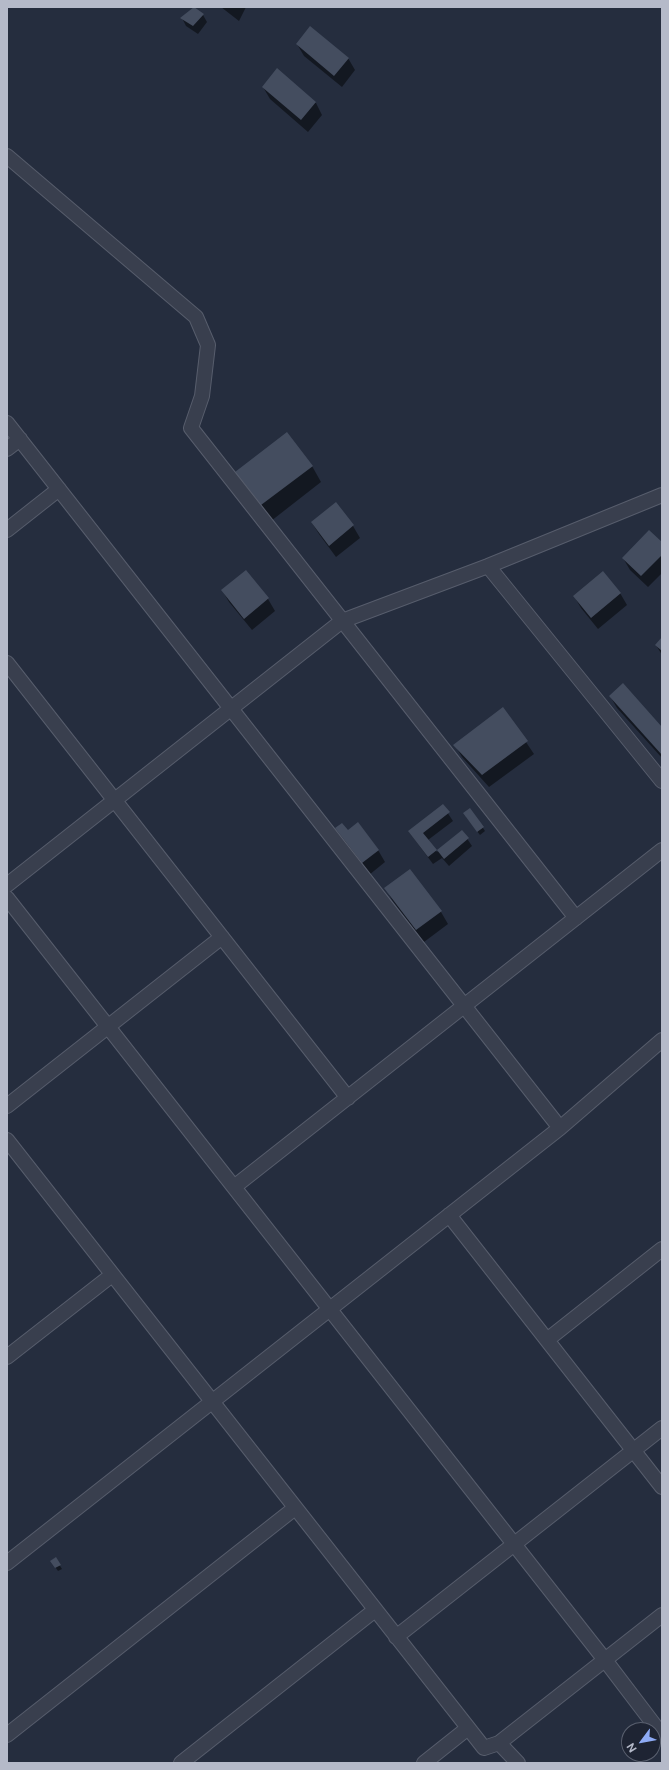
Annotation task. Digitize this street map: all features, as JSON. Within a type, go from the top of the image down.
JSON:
[{"type":"street","points":[[7,156],[196,317],[208,345],[202,396],[191,428],[576,918]]},
{"type":"street","points":[[7,423],[560,1128]]},
{"type":"street","points":[[7,449],[20,439]]},
{"type":"street","points":[[7,530],[58,489]]},
{"type":"street","points":[[7,884],[342,621],[488,566],[662,495]]},
{"type":"street","points":[[488,566],[662,781]]},
{"type":"street","points":[[7,663],[348,1098]]},
{"type":"street","points":[[234,1187],[662,850]]},
{"type":"street","points":[[7,898],[605,1660],[662,1735]]},
{"type":"street","points":[[7,1106],[222,937]]},
{"type":"street","points":[[7,1563],[560,1128],[662,1040]]},
{"type":"street","points":[[10,1149],[112,1274],[484,1748],[499,1743],[662,1615]]},
{"type":"street","points":[[449,1215],[662,1486]]},
{"type":"street","points":[[547,1340],[661,1250]]},
{"type":"street","points":[[7,1357],[112,1274]]},
{"type":"street","points":[[396,1637],[662,1428]]},
{"type":"street","points":[[7,1735],[295,1508]]},
{"type":"street","points":[[181,1763],[375,1610]]},
{"type":"street","points":[[424,1763],[468,1728]]},
{"type":"street","points":[[499,1743],[518,1763]]},
{"type":"building","points":[[194,7],[204,14],[193,26],[180,18]]},
{"type":"building","points":[[310,26],[349,58],[334,76],[296,44]]},
{"type":"building","points":[[277,68],[316,102],[301,120],[262,87]]},
{"type":"building","points":[[287,432],[313,466],[261,505],[235,472]]},
{"type":"building","points":[[336,502],[354,525],[329,546],[311,522]]},
{"type":"building","points":[[649,530],[662,542],[662,555],[641,576],[622,558]]},
{"type":"building","points":[[246,570],[269,598],[244,619],[221,590]]},
{"type":"building","points":[[603,571],[621,593],[591,618],[573,596]]},
{"type":"building","points":[[662,637],[662,651],[655,645]]},
{"type":"building","points":[[623,683],[662,727],[662,755],[609,696]]},
{"type":"building","points":[[503,707],[528,741],[482,775],[453,745]]},
{"type":"building","points":[[443,804],[450,812],[423,833],[437,850],[428,857],[408,831]]},
{"type":"building","points":[[470,808],[484,827],[477,832],[463,813]]},
{"type":"building","points":[[358,822],[379,850],[362,863],[335,828],[342,823],[348,830]]},
{"type":"building","points":[[462,830],[469,838],[444,859],[437,850]]},
{"type":"building","points":[[410,869],[442,911],[416,930],[384,888]]},
{"type":"building","points":[[56,1557],[61,1565],[55,1568],[50,1561]]}]
